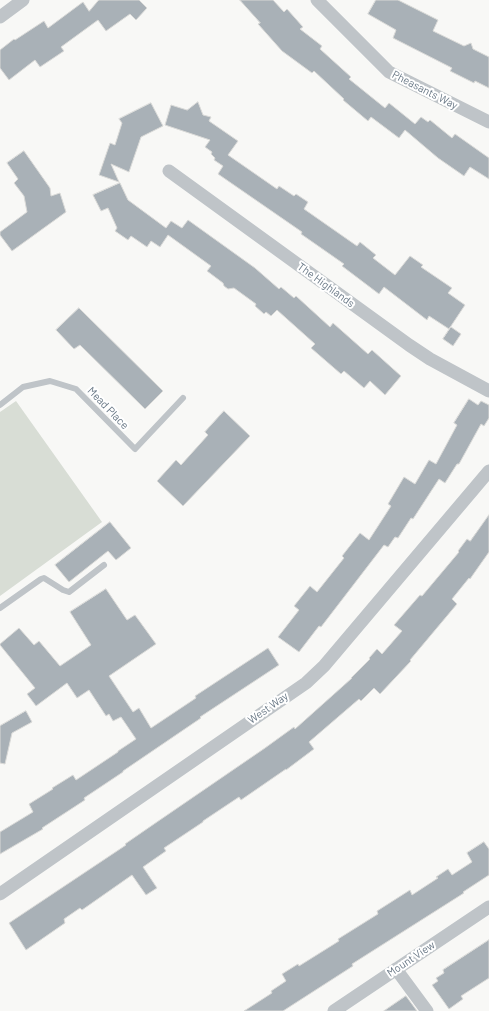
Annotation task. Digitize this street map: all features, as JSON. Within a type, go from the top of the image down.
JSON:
[{"type":"street","points":[[0,17],[23,0]]},
{"type":"street","name":"Pheasants Way","points":[[317,0],[389,72],[489,122]]},
{"type":"street","name":"The Highlands","points":[[169,171],[409,345],[430,359],[489,390]]},
{"type":"street","name":"West Way","points":[[0,894],[306,683],[324,666],[489,471]]},
{"type":"street","name":"Mount View","points":[[334,1011],[489,907]]},
{"type":"street","points":[[396,969],[427,1011]]},
{"type":"lane","name":"Mead Place","points":[[0,405],[23,387],[50,381],[76,389],[135,449],[183,398]]},
{"type":"lane","points":[[0,608],[44,578],[69,592],[104,565]]},
{"type":"shaded area","points":[[16,401],[102,522],[0,596],[0,412]]},
{"type":"building","points":[[99,0],[139,0],[147,8],[136,20],[130,14],[106,31],[98,20],[61,47],[64,51],[40,67],[35,60],[9,80],[0,68],[0,50],[14,39],[15,40],[44,21],[48,28],[83,2],[89,11]]},
{"type":"building","points":[[240,0],[273,0],[284,12],[287,9],[303,27],[300,29],[322,46],[320,49],[351,77],[349,79],[385,108],[389,103],[415,124],[421,117],[428,122],[430,120],[452,138],[455,134],[489,158],[489,179],[470,167],[464,176],[438,158],[405,130],[399,138],[371,117],[368,121],[343,100],[344,99],[314,71],[312,73],[282,51],[258,24],[260,23]]},
{"type":"building","points":[[376,0],[398,0],[438,20],[433,31],[464,46],[471,43],[473,49],[489,57],[489,88],[475,81],[474,83],[450,71],[452,68],[393,38],[396,30],[368,14]]},
{"type":"building","points":[[198,102],[203,115],[211,117],[209,121],[238,141],[228,155],[277,189],[279,186],[294,196],[296,194],[308,202],[304,209],[357,246],[360,242],[376,255],[373,258],[395,275],[410,256],[423,265],[421,267],[452,288],[448,293],[465,305],[449,329],[429,316],[427,320],[384,287],[379,294],[342,266],[344,264],[301,234],[302,232],[218,174],[223,166],[214,160],[215,158],[211,154],[212,152],[205,147],[210,140],[165,125],[171,105],[187,110]]},
{"type":"building","points":[[151,103],[163,126],[141,137],[129,172],[111,164],[119,182],[99,175],[110,143],[115,145],[122,123],[119,119]]},
{"type":"building","points":[[24,151],[50,188],[51,196],[60,193],[66,212],[12,251],[0,235],[0,232],[27,212],[24,196],[14,183],[18,179],[7,163]]},
{"type":"building","points":[[120,183],[128,200],[166,228],[171,221],[182,228],[188,220],[255,268],[279,289],[281,287],[294,298],[296,296],[330,327],[333,323],[368,354],[372,350],[401,376],[385,395],[370,381],[364,388],[344,371],[341,374],[311,348],[315,344],[277,310],[271,316],[266,312],[264,314],[255,306],[256,304],[234,288],[228,289],[224,286],[223,283],[207,271],[211,266],[168,235],[160,247],[151,241],[147,247],[131,236],[128,240],[115,231],[117,228],[108,208],[101,211],[93,195]]},
{"type":"building","points":[[79,308],[163,391],[145,409],[80,345],[74,349],[56,330]]},
{"type":"building","points":[[451,327],[461,334],[453,346],[443,339]]},
{"type":"building","points":[[469,399],[478,405],[481,401],[489,405],[489,418],[484,426],[481,424],[459,464],[457,464],[445,483],[439,479],[413,519],[411,518],[398,538],[395,537],[388,547],[384,545],[321,627],[319,626],[299,652],[278,637],[299,610],[294,606],[310,586],[317,592],[344,558],[342,556],[360,533],[369,540],[391,506],[388,504],[404,477],[415,484],[429,460],[436,464],[457,425],[454,423]]},
{"type":"building","points":[[224,411],[250,436],[183,506],[157,481],[176,460],[181,465],[208,435],[205,432]]},
{"type":"building","points":[[489,515],[489,552],[470,579],[469,578],[452,599],[457,604],[410,660],[411,661],[380,694],[374,688],[361,701],[359,699],[309,742],[314,749],[241,800],[239,797],[164,848],[166,851],[143,867],[157,888],[146,895],[132,875],[82,910],[80,908],[64,919],[65,923],[26,950],[9,923],[126,845],[125,844],[294,727],[295,729],[352,678],[370,659],[369,658],[377,649],[382,654],[402,631],[394,625],[420,595],[422,596],[459,552],[458,551],[467,539],[470,541]]},
{"type":"building","points":[[110,522],[131,548],[116,560],[108,551],[69,582],[55,565]]},
{"type":"building","points":[[106,589],[127,620],[135,615],[156,644],[109,676],[133,712],[139,708],[151,728],[196,698],[195,696],[268,648],[279,665],[200,717],[201,718],[84,798],[85,800],[42,828],[43,829],[0,854],[0,832],[33,812],[29,804],[73,775],[76,780],[136,739],[121,717],[113,721],[109,714],[106,716],[89,690],[77,698],[67,683],[36,706],[27,694],[35,688],[0,645],[19,628],[34,645],[39,641],[60,666],[91,645],[70,612]]},
{"type":"building","points":[[26,711],[32,722],[12,733],[5,764],[0,763],[0,726]]},
{"type":"building","points":[[484,842],[489,849],[489,875],[463,892],[464,893],[352,964],[353,966],[283,1011],[244,1011],[272,993],[271,991],[286,981],[282,974],[298,964],[299,966],[339,941],[338,939],[378,914],[377,911],[410,890],[412,895],[438,878],[436,877],[448,869],[452,875],[472,862],[467,853]]},
{"type":"building","points":[[489,940],[489,978],[461,996],[463,999],[449,1009],[432,985],[438,981],[436,978],[444,973],[443,970]]},
{"type":"building","points":[[406,996],[417,1011],[384,1011]]}]
